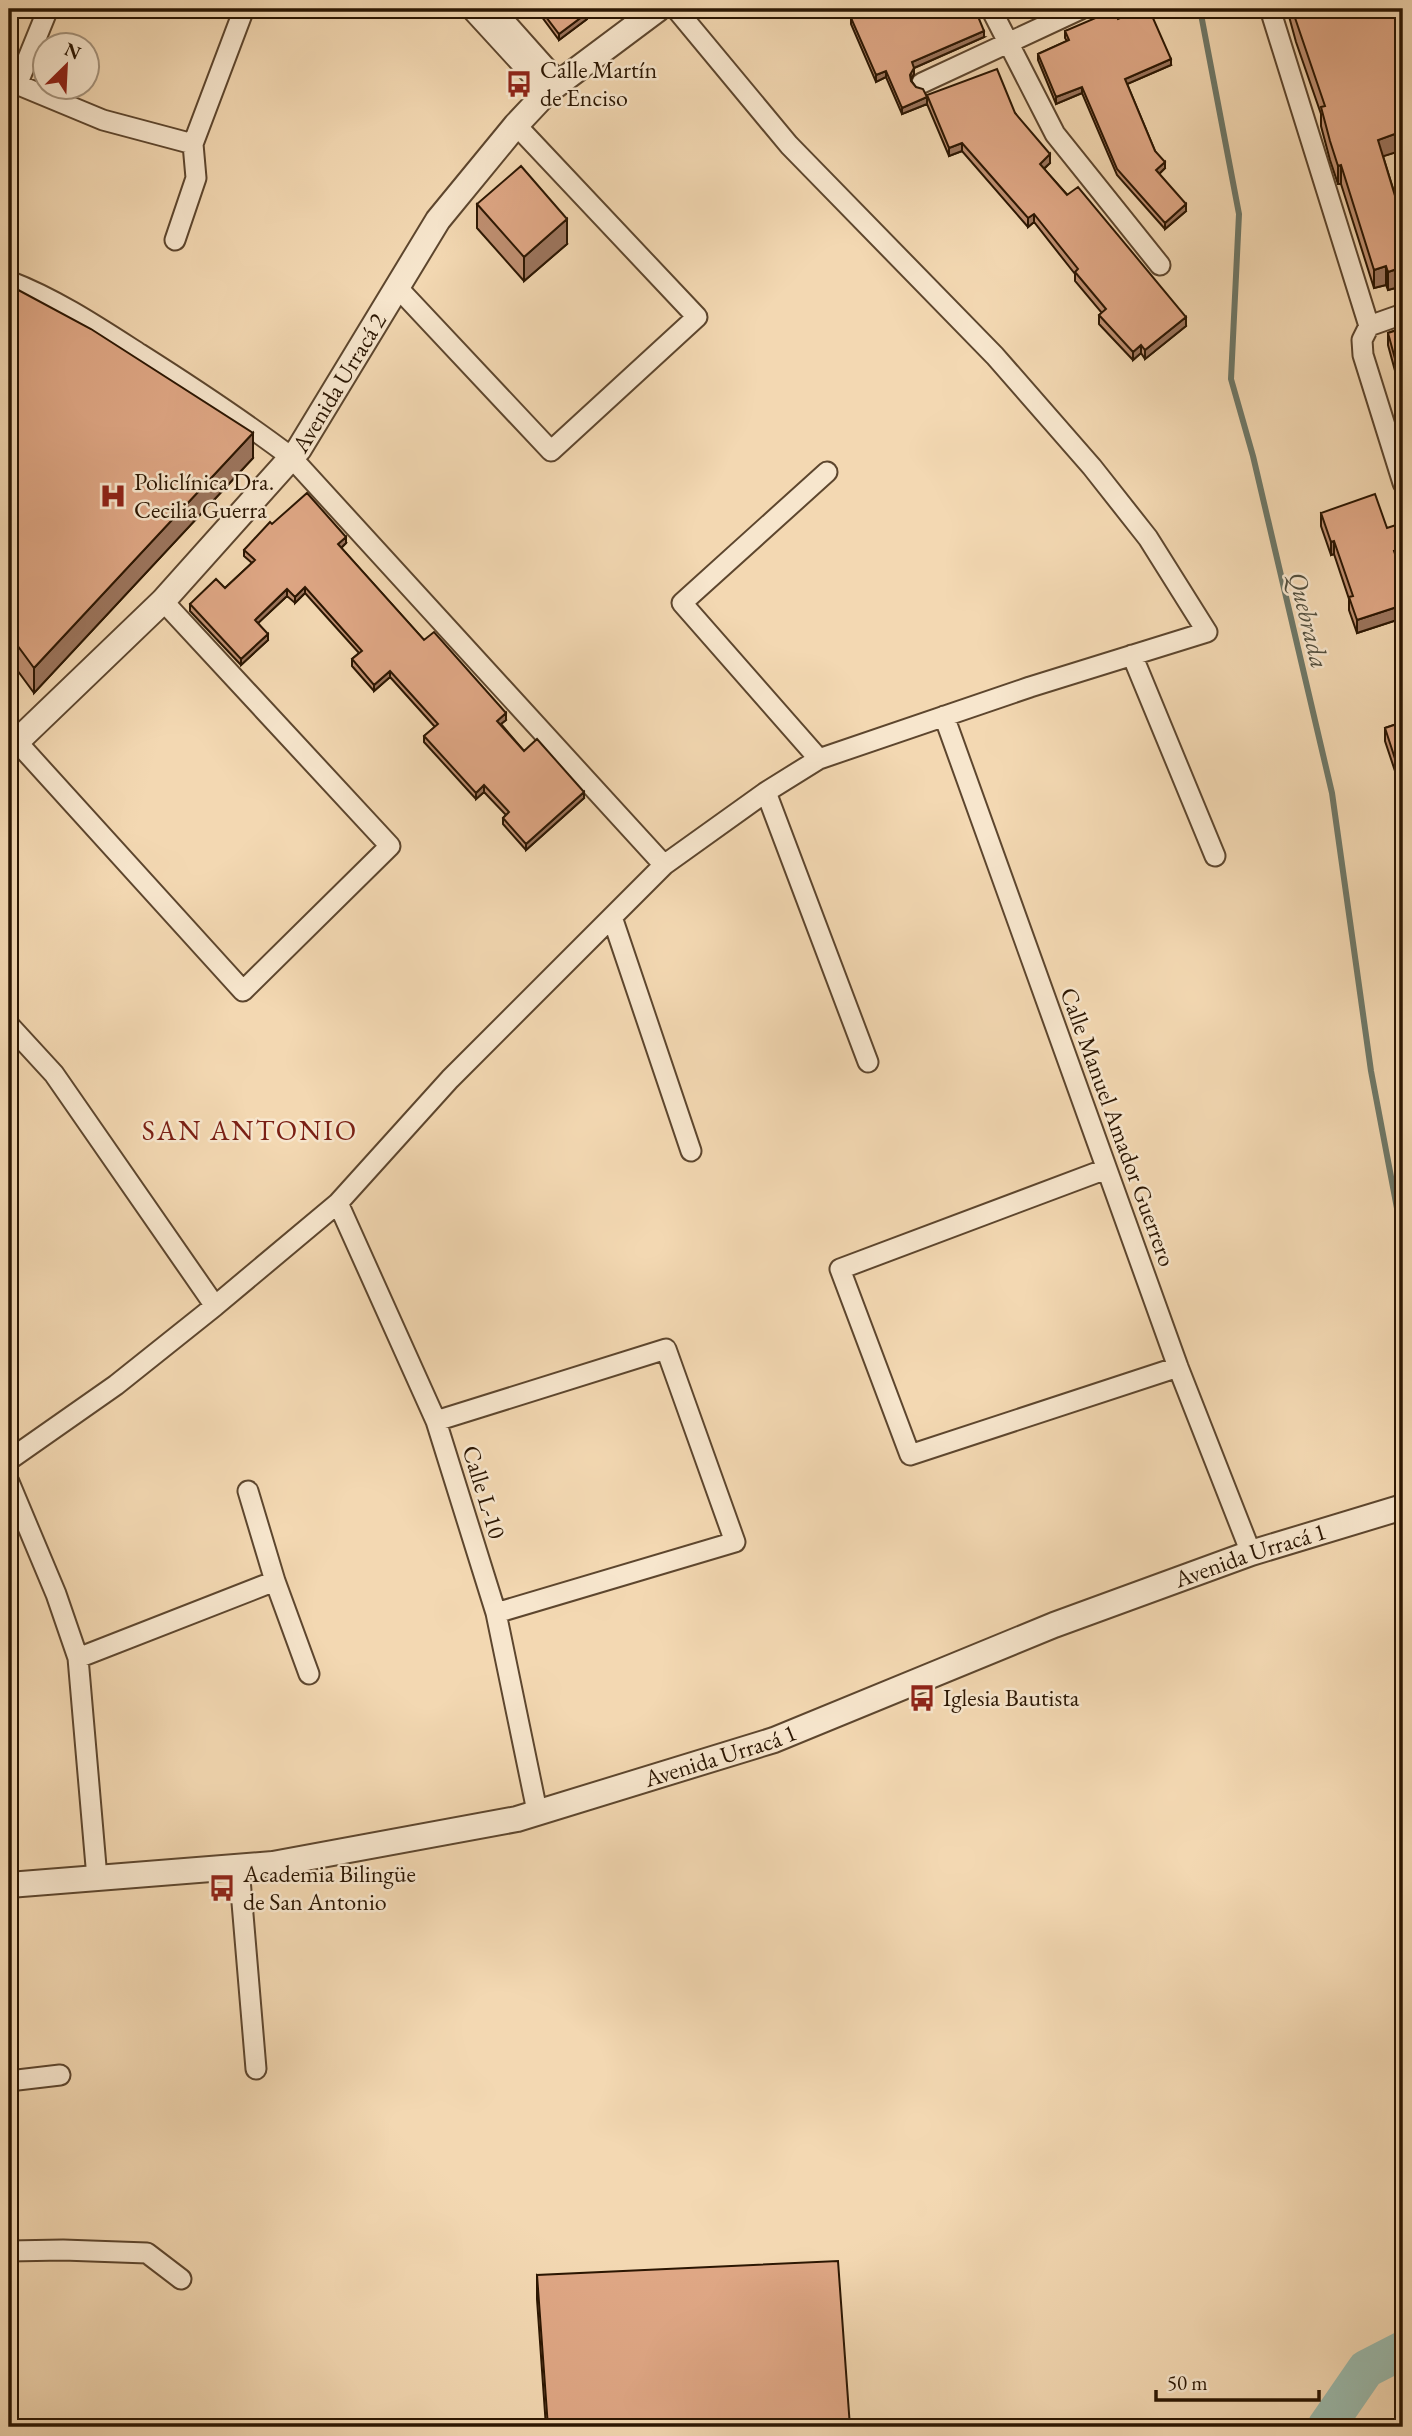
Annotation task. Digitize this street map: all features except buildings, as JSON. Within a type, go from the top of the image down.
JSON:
[{"type":"street","points":[[48,9],[13,83],[103,120],[193,144]]},
{"type":"street","points":[[175,240],[196,178],[193,144],[244,9]]},
{"type":"street","points":[[471,9],[553,87]]},
{"type":"street","points":[[494,9],[553,87]]},
{"type":"street","name":"Avenida Urracá 2","points":[[13,745],[163,601],[299,449],[438,220],[516,125],[553,87],[658,9]]},
{"type":"street","points":[[9,1460],[116,1385],[338,1203],[450,1079],[664,865],[766,792],[819,759],[1207,632],[1148,538],[1092,467],[995,356],[789,145],[676,9]]},
{"type":"street","points":[[991,9],[1055,134],[1160,265]]},
{"type":"street","points":[[922,83],[1081,9]]},
{"type":"street","points":[[1270,9],[1369,326],[1362,340],[1363,355],[1403,483]]},
{"type":"street","points":[[397,287],[551,451],[697,317],[516,125]]},
{"type":"street","points":[[9,281],[41,293],[121,341],[245,422],[291,457],[664,865]]},
{"type":"street","points":[[1369,326],[1403,314]]},
{"type":"street","points":[[819,759],[682,603],[827,472]]},
{"type":"street","points":[[13,745],[243,991],[390,846],[163,601]]},
{"type":"street","points":[[1132,655],[1215,856]]},
{"type":"street","name":"Calle Manuel Amador Guerrero","points":[[944,716],[1178,1367],[1251,1553]]},
{"type":"street","points":[[766,792],[868,1062]]},
{"type":"street","points":[[612,917],[691,1151]]},
{"type":"street","points":[[9,1025],[54,1074],[215,1306]]},
{"type":"street","points":[[1106,1169],[840,1269],[910,1455],[1178,1367]]},
{"type":"street","name":"Calle L-10","points":[[338,1203],[436,1421],[496,1613],[537,1811]]},
{"type":"street","points":[[436,1421],[666,1349],[735,1542],[496,1613]]},
{"type":"street","points":[[9,1482],[57,1594],[78,1658],[97,1878]]},
{"type":"street","points":[[248,1491],[275,1581],[309,1674]]},
{"type":"street","name":"Avenida Urracá 1","points":[[9,1885],[273,1864],[517,1818],[774,1740],[1054,1625],[1251,1553],[1403,1507]]},
{"type":"street","points":[[78,1658],[275,1581]]},
{"type":"street","points":[[239,1867],[256,2068]]},
{"type":"street","points":[[9,2081],[60,2075]]},
{"type":"street","points":[[9,2251],[147,2253],[181,2279]]},
{"type":"waterway","name":"Quebrada","points":[[1200,9],[1239,214],[1231,379],[1253,456],[1332,793],[1371,1071],[1403,1240]]},
{"type":"waterway","points":[[1326,2427],[1366,2369],[1403,2350]]},
{"type":"place","name":"Calle Martín de Enciso","points":[[519,84]]},
{"type":"place","name":"Policlínica Dra. Cecilia Guerra","points":[[113,496]]},
{"type":"place","name":"Iglesia Bautista","points":[[922,1698]]},
{"type":"place","name":"Academia Bilingüe de San Antonio","points":[[222,1888]]},
{"type":"district","name":"SAN ANTONIO","points":[[250,1130]]}]
